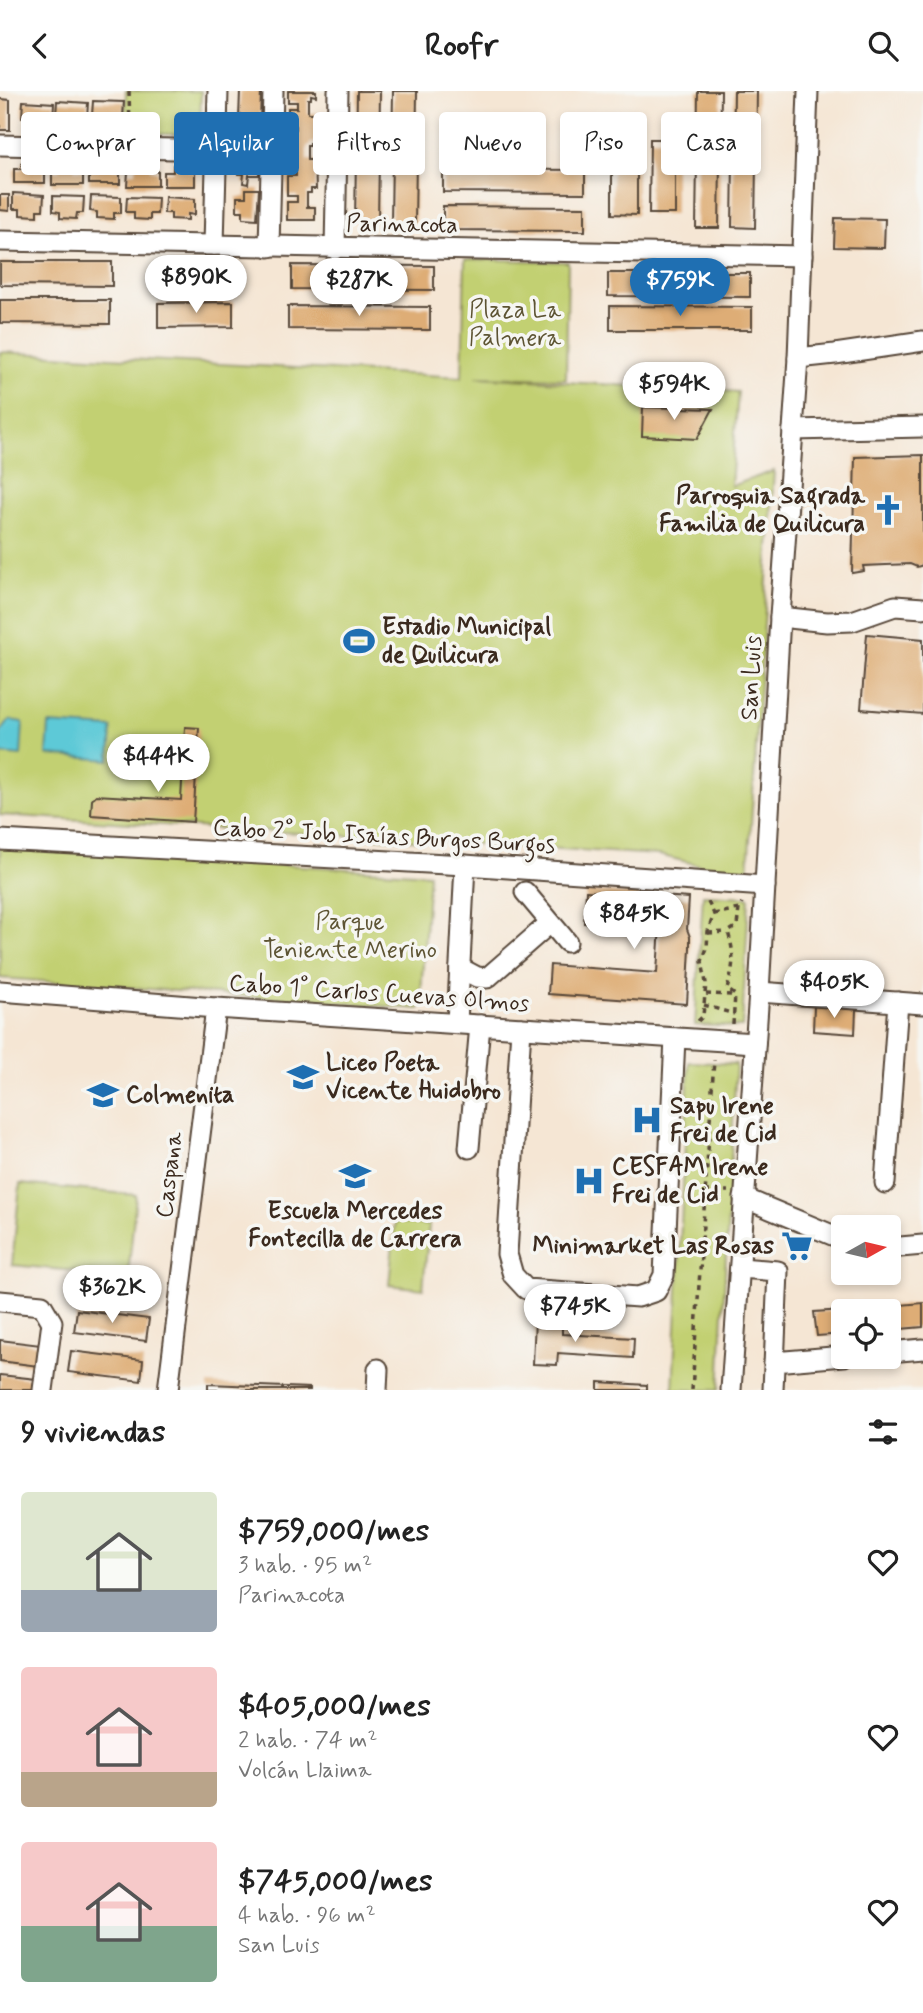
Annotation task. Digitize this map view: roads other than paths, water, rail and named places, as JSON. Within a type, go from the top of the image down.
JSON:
[{"type":"street","points":[[218,91],[218,112]]},
{"type":"street","points":[[269,247],[273,91]]},
{"type":"street","points":[[335,249],[338,91]]},
{"type":"street","name":"San Luis","points":[[731,1390],[744,1198],[746,1042],[759,992],[757,886],[780,617],[798,358],[808,91]]},
{"type":"street","points":[[0,145],[174,149]]},
{"type":"street","points":[[214,245],[216,175]]},
{"type":"street","name":"Parinacota","points":[[0,241],[802,256]]},
{"type":"street","points":[[798,358],[923,341]]},
{"type":"street","points":[[793,430],[923,427]]},
{"type":"street","points":[[780,617],[827,622],[852,621],[895,606],[923,608]]},
{"type":"street","name":"Cabo 2° Job Isaías Burgos Burgos","points":[[0,840],[465,865],[757,886]]},
{"type":"street","points":[[457,1023],[465,865]]},
{"type":"street","points":[[525,892],[567,942]]},
{"type":"street","points":[[460,968],[477,977],[487,978],[550,923]]},
{"type":"street","name":"Cabo 1° Carlos Cuevas Olmos","points":[[0,991],[216,1008],[746,1042]]},
{"type":"street","points":[[759,992],[923,1004]]},
{"type":"street","points":[[885,1184],[898,1002]]},
{"type":"street","name":"Caspana","points":[[168,1390],[216,1008]]},
{"type":"street","points":[[469,1148],[480,1025]]},
{"type":"street","points":[[521,1027],[507,1254],[513,1275],[526,1289],[638,1297],[656,1291],[664,1275],[676,1038]]},
{"type":"street","points":[[744,1198],[831,1235]]},
{"type":"street","points":[[901,1247],[923,1245]]},
{"type":"street","points":[[740,1268],[778,1271],[773,1390]]},
{"type":"street","points":[[0,1301],[42,1305],[52,1322],[43,1390]]},
{"type":"street","points":[[901,1351],[923,1349]]},
{"type":"street","points":[[774,1362],[831,1357]]},
{"type":"street","points":[[377,1390],[378,1369]]},
{"type":"water","points":[[10,720],[23,722],[21,756],[0,754],[0,733]]},
{"type":"water","points":[[49,724],[112,728],[110,760],[47,755]]},
{"type":"place","name":"Parroquia Sagrada Familia de Quilicura","points":[[888,510]]},
{"type":"place","name":"Estadio Municipal de Quilicura","points":[[359,641]]},
{"type":"place","name":"Liceo Poeta Vicente Huidobro","points":[[303,1077]]},
{"type":"place","name":"Colmenita","points":[[103,1095]]},
{"type":"place","name":"Sapu Irene Frei de Cid","points":[[647,1120]]},
{"type":"place","name":"Escuela Mercedes Fontecilla de Carrera","points":[[355,1176]]},
{"type":"place","name":"CESFAM Irene Frei de Cid","points":[[589,1181]]},
{"type":"place","name":"Minimarket Las Rosas","points":[[797,1246]]},
{"type":"park label","name":"Plaza La Palmera","points":[[515,324]]},
{"type":"park label","name":"Parque Teniente Merino","points":[[350,936]]}]
